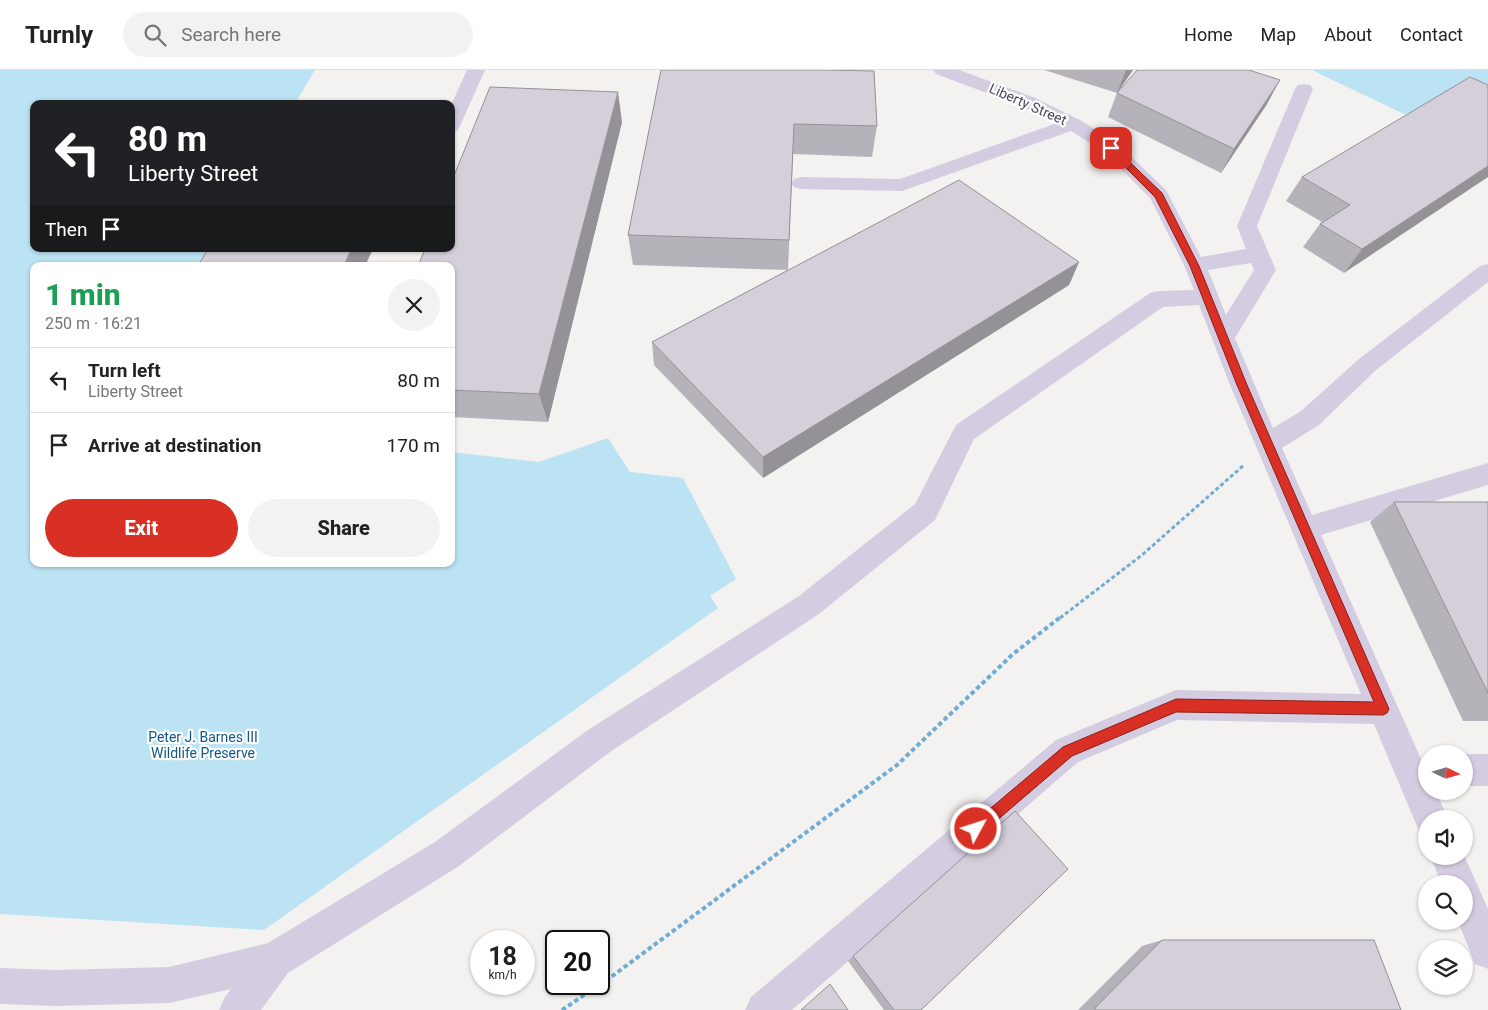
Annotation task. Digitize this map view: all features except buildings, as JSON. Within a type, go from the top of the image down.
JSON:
[{"type":"street","points":[[455,117],[476,70]]},
{"type":"street","name":"Liberty Street","points":[[942,70],[970,74],[1073,124],[1111,148],[1159,195],[1195,266],[1223,338],[1383,709],[1418,770]]},
{"type":"street","points":[[1223,338],[1265,270],[1247,226],[1304,89]]},
{"type":"street","points":[[801,183],[902,185],[1073,124]]},
{"type":"street","points":[[1195,266],[1259,254]]},
{"type":"street","points":[[1268,444],[1310,418],[1367,366],[1488,272]]},
{"type":"street","points":[[0,986],[57,988],[169,985],[275,960],[447,854],[599,741],[809,605],[925,512],[965,432],[1158,298],[1208,297]]},
{"type":"street","points":[[1305,529],[1488,474]]},
{"type":"street","points":[[764,1010],[1067,752],[1176,706],[1383,709]]},
{"type":"street","points":[[1473,770],[1488,770]]},
{"type":"street","points":[[1473,916],[1488,951]]},
{"type":"street","points":[[238,1010],[275,960]]},
{"type":"path","points":[[562,1010],[612,977],[897,765],[1013,654],[1142,555],[1268,444]]},
{"type":"green space","name":"Peter J. Barnes III Wildlife Preserve","points":[[0,70],[315,70],[297,100],[30,100],[30,252],[207,252],[201,262],[30,262],[30,567],[455,567],[455,452],[539,462],[608,438],[630,472],[683,478],[736,579],[710,596],[718,608],[264,930],[0,914]]},
{"type":"green space","points":[[1313,70],[1488,70],[1488,154],[1320,74]]},
{"type":"route","points":[[976,829],[1067,752],[1176,706],[1383,709],[1242,385],[1195,266],[1159,195],[1111,148]]}]
